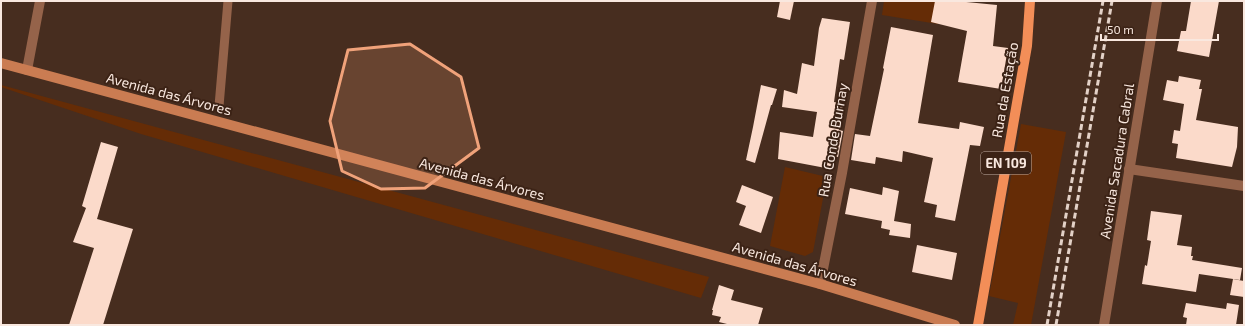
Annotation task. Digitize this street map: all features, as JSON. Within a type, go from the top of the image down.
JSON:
[{"type":"main road","name":"Rua da Estação","points":[[978,325],[1027,46],[1030,1]]},
{"type":"main road","name":"Avenida das Árvores","points":[[1,63],[820,284],[955,325]]},
{"type":"street","points":[[27,70],[40,1]]},
{"type":"street","points":[[219,106],[228,1]]},
{"type":"street","name":"Rua Conde Burnay","points":[[820,284],[842,173],[872,1]]},
{"type":"street","name":"Avenida Sacadura Cabral","points":[[1104,325],[1157,1]]},
{"type":"street","points":[[1129,170],[1244,186]]},
{"type":"highlighted area","points":[[410,44],[461,77],[479,148],[425,188],[381,189],[342,171],[330,121],[348,50]]},
{"type":"shaded area","points":[[884,1],[941,1],[938,24],[882,15]]},
{"type":"shaded area","points":[[1,85],[709,277],[701,298],[141,134],[1,87]]},
{"type":"shaded area","points":[[1021,124],[1066,132],[1031,325],[1013,325],[1018,303],[989,296]]},
{"type":"shaded area","points":[[785,167],[827,177],[813,252],[805,256],[770,246]]},
{"type":"building","points":[[780,1],[794,1],[790,20],[777,17]]},
{"type":"building","points":[[935,1],[956,1],[997,5],[993,46],[1008,48],[1001,89],[958,82],[967,31],[931,22]]},
{"type":"building","points":[[1191,1],[1219,1],[1209,57],[1177,51],[1181,31],[1186,31]]},
{"type":"building","points":[[822,18],[850,22],[844,60],[840,59],[834,102],[843,104],[839,130],[843,131],[838,157],[834,156],[831,169],[778,159],[780,132],[813,137],[817,112],[782,107],[784,90],[797,94],[802,63],[814,66],[819,28]]},
{"type":"building","points":[[891,27],[933,35],[918,123],[959,129],[960,122],[984,127],[980,146],[970,145],[955,221],[935,217],[937,205],[924,202],[933,158],[903,151],[902,162],[876,157],[875,164],[851,160],[855,134],[870,136]]},
{"type":"building","points":[[1179,76],[1201,80],[1199,89],[1202,89],[1196,120],[1238,127],[1237,147],[1232,167],[1176,158],[1178,144],[1172,143],[1174,130],[1180,131],[1184,104],[1163,100],[1167,80],[1178,82]]},
{"type":"building","points":[[761,85],[777,89],[755,163],[746,160]]},
{"type":"building","points":[[101,142],[118,147],[97,219],[133,229],[103,325],[69,325],[94,248],[73,242],[86,208],[82,206]]},
{"type":"building","points":[[742,185],[773,197],[761,233],[739,225],[746,206],[736,202]]},
{"type":"building","points":[[883,187],[899,191],[894,221],[911,224],[910,238],[889,235],[890,230],[881,228],[882,221],[845,214],[850,188],[882,195]]},
{"type":"building","points":[[1151,211],[1182,215],[1177,245],[1192,247],[1192,260],[1242,268],[1240,280],[1199,274],[1196,292],[1142,284],[1145,265],[1147,266],[1151,241],[1147,240]]},
{"type":"building","points":[[917,245],[957,253],[952,280],[912,272]]},
{"type":"building","points":[[1233,279],[1244,281],[1244,297],[1230,295]]},
{"type":"building","points":[[719,285],[734,290],[731,300],[763,308],[758,325],[731,325],[719,322],[721,317],[712,315]]},
{"type":"building","points":[[1186,303],[1226,309],[1227,303],[1239,305],[1236,325],[1186,325],[1187,318],[1183,317]]},
{"type":"railway","points":[[1047,325],[1103,1]]},
{"type":"railway","points":[[1056,325],[1112,1]]}]
